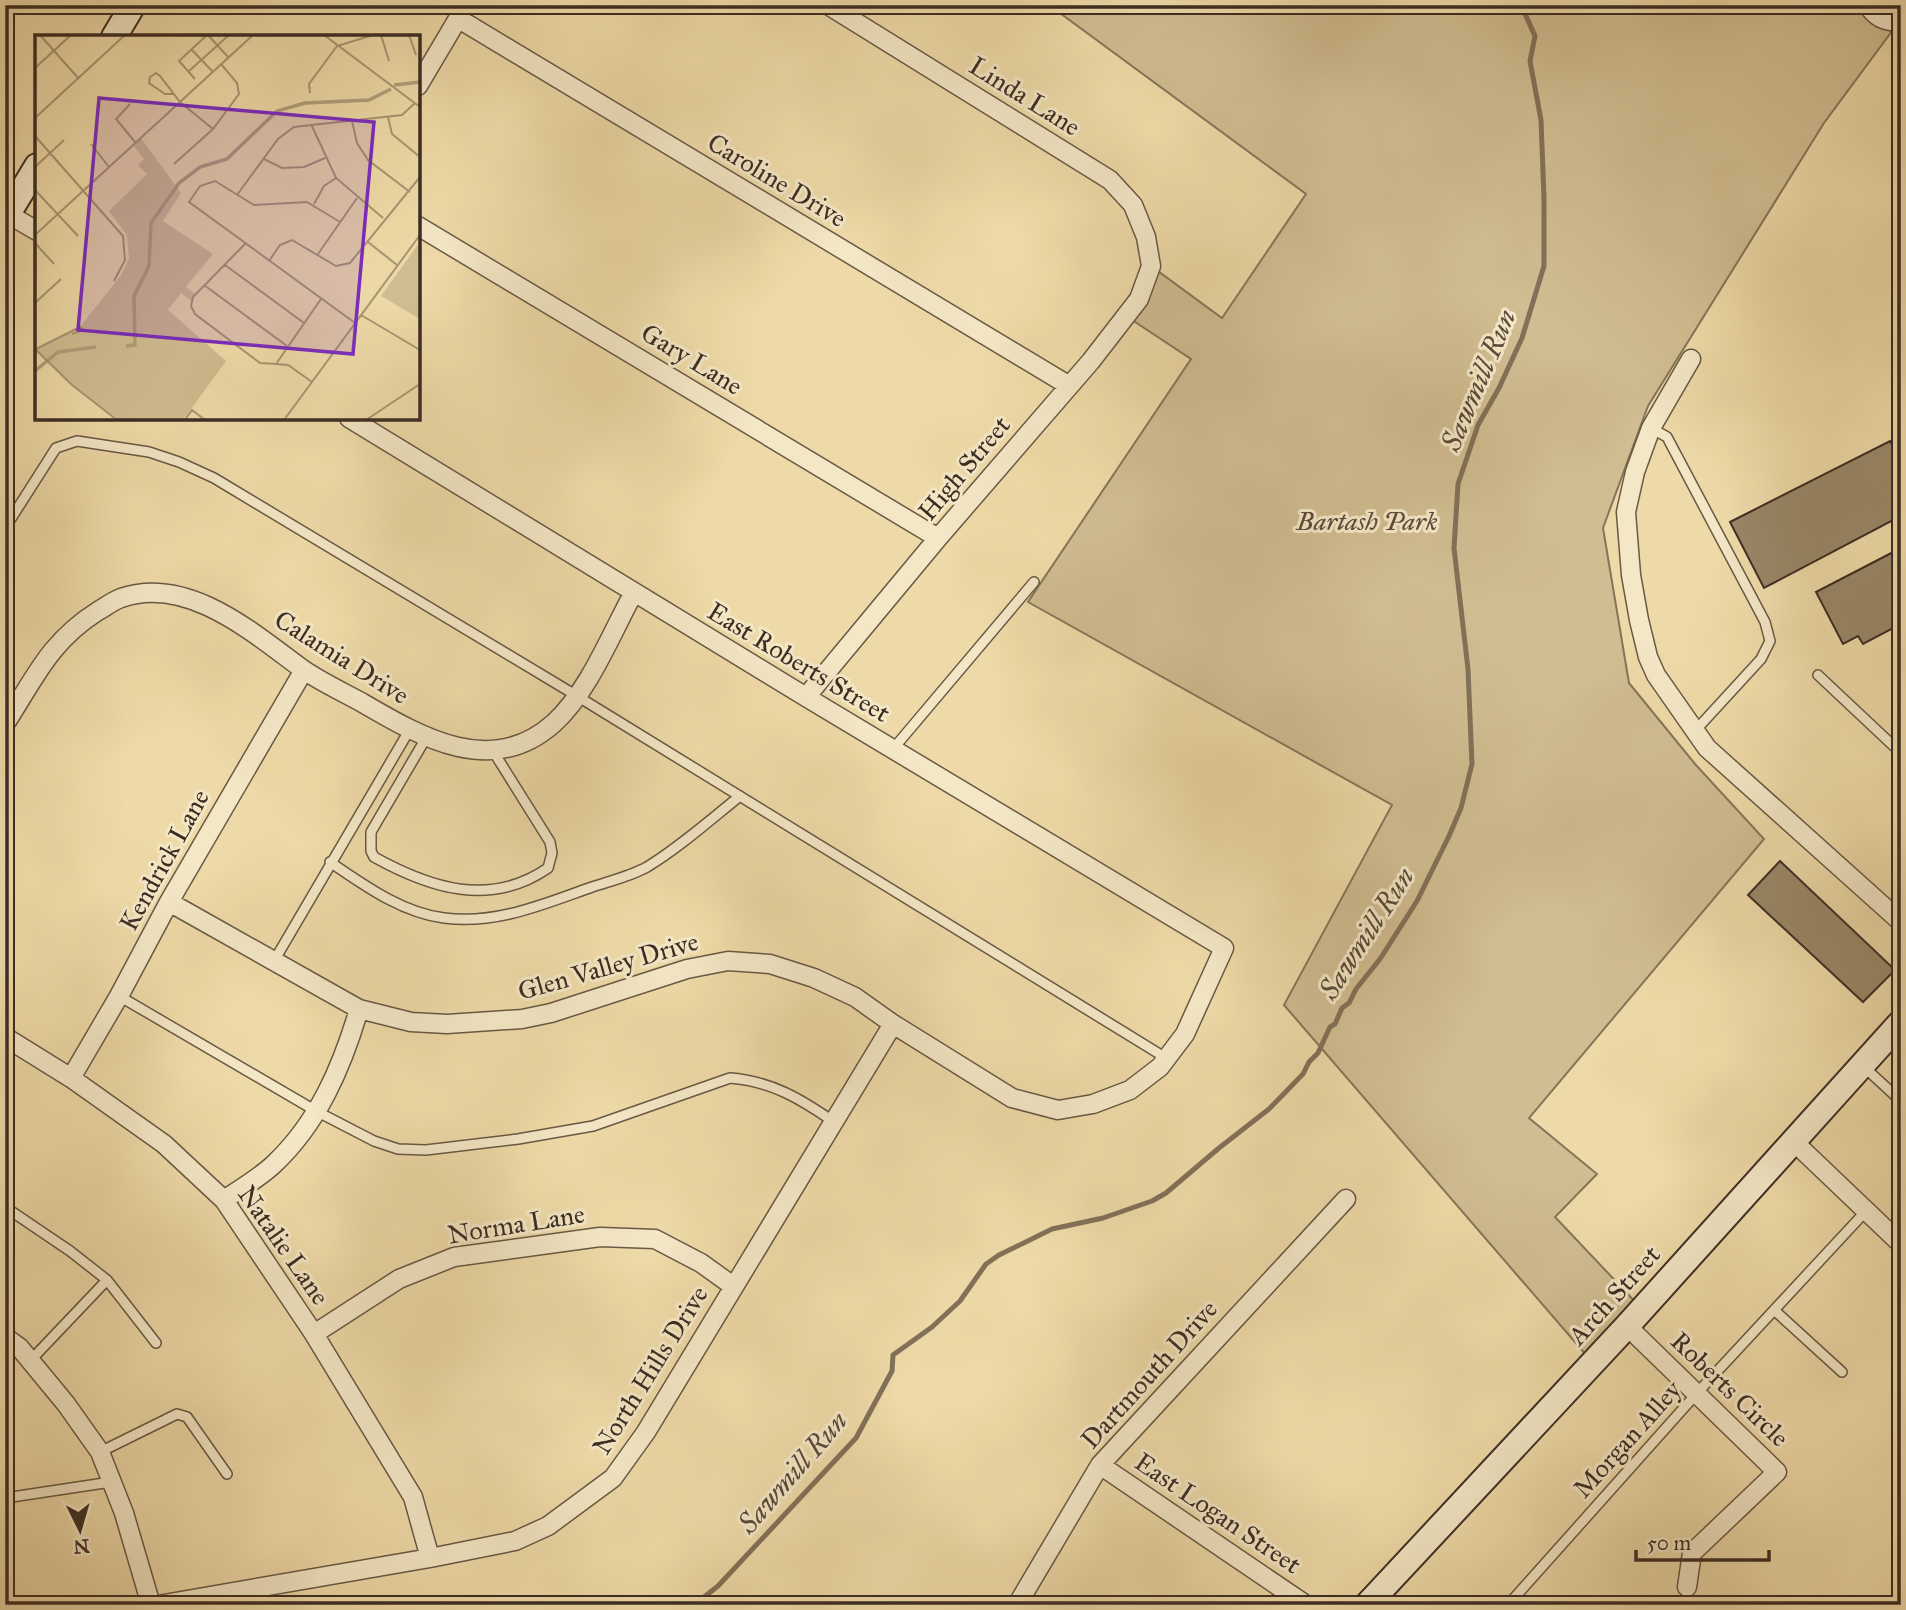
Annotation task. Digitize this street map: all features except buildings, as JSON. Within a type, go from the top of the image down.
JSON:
[{"type":"street","points":[[115,35],[133,5]]},
{"type":"street","name":"Linda Lane","points":[[828,5],[1110,180],[1133,205],[1146,237],[1151,266]]},
{"type":"street","points":[[1868,5],[1872,13],[1880,18],[1900,22]]},
{"type":"street","points":[[420,83],[463,12]]},
{"type":"street","name":"Caroline Drive","points":[[463,12],[1068,385]]},
{"type":"street","points":[[35,169],[7,216],[35,230]]},
{"type":"street","name":"Gary Lane","points":[[420,227],[938,538]]},
{"type":"street","name":"High Street","points":[[806,697],[938,538],[1091,361],[1139,299],[1151,266]]},
{"type":"street","points":[[1691,359],[1651,428],[1634,472],[1626,512],[1632,575],[1648,657],[1656,675],[1707,748],[1901,922]]},
{"type":"street","name":"East Roberts Street","points":[[352,420],[1224,948]]},
{"type":"street","name":"Calamia Drive","points":[[5,724],[34,675],[54,648],[79,624],[120,598],[144,594],[174,595],[201,603],[233,620],[304,670],[418,733],[463,750],[493,751],[534,738],[554,723],[577,696],[634,592]]},
{"type":"street","name":"Kendrick Lane","points":[[71,1078],[169,902],[304,670]]},
{"type":"street","name":"Glen Valley Drive","points":[[169,902],[359,1009],[423,1023],[488,1023],[522,1019],[551,1013],[687,969],[728,961],[770,964],[814,978],[855,997],[893,1024],[1012,1098],[1058,1110],[1093,1104],[1130,1090],[1160,1067],[1185,1034],[1224,948]]},
{"type":"street","points":[[224,1200],[272,1167],[300,1137],[327,1094],[347,1049],[359,1009]]},
{"type":"street","name":"Arch Street","points":[[1367,1605],[1627,1326],[1901,1022]]},
{"type":"street","name":"North Hills Drive","points":[[158,1605],[515,1541],[548,1526],[613,1478],[646,1433],[893,1024]]},
{"type":"street","name":"Natalie Lane","points":[[5,1037],[71,1078],[164,1144],[224,1200],[314,1334],[413,1497],[430,1558]]},
{"type":"street","points":[[1793,1141],[1901,1244]]},
{"type":"street","name":"Dartmouth Drive","points":[[1017,1605],[1100,1465],[1346,1199]]},
{"type":"street","name":"Norma Lane","points":[[314,1334],[400,1279],[454,1257],[600,1237],[655,1239],[701,1264],[733,1286]]},
{"type":"street","name":"Roberts Circle","points":[[1627,1326],[1698,1392],[1777,1472],[1692,1553],[1687,1587]]},
{"type":"street","points":[[5,1336],[66,1404],[100,1452],[124,1513],[151,1605]]},
{"type":"street","name":"East Logan Street","points":[[1100,1465],[1306,1605]]},
{"type":"lane","points":[[1651,428],[1667,437],[1765,622],[1770,641],[1761,659],[1694,732]]},
{"type":"lane","points":[[5,528],[56,448],[77,441],[149,452],[179,462],[214,478],[577,696],[1166,1058]]},
{"type":"lane","points":[[893,749],[1034,582]]},
{"type":"lane","points":[[1818,675],[1901,753]]},
{"type":"lane","points":[[418,733],[370,832],[371,851],[374,857],[424,882],[456,890],[477,891],[510,885],[538,875],[548,868],[552,853],[550,842],[493,751]]},
{"type":"lane","points":[[274,961],[330,862],[418,733]]},
{"type":"lane","points":[[330,862],[361,883],[415,911],[442,918],[499,918],[644,869],[669,853],[740,796]]},
{"type":"lane","points":[[119,996],[316,1111],[374,1142],[398,1149],[426,1150],[519,1139],[593,1126],[730,1077],[751,1079],[778,1088],[801,1099],[834,1122]]},
{"type":"lane","points":[[1862,1065],[1901,1101]]},
{"type":"lane","points":[[5,1207],[107,1280],[156,1343]]},
{"type":"lane","name":"Morgan Alley","points":[[1507,1605],[1698,1392],[1866,1211]]},
{"type":"lane","points":[[30,1361],[107,1280]]},
{"type":"lane","points":[[1774,1310],[1842,1372]]},
{"type":"lane","points":[[100,1452],[177,1414],[187,1417],[227,1475]]},
{"type":"lane","points":[[5,1498],[111,1482]]},
{"type":"green space","name":"Bartash Park","points":[[1049,5],[1901,5],[1901,19],[1824,123],[1648,406],[1603,528],[1629,683],[1695,764],[1764,839],[1529,1118],[1597,1174],[1555,1217],[1642,1309],[1593,1363],[1284,1005],[1392,805],[1028,602],[1191,359],[1126,316],[1151,266],[1222,318],[1306,194]]},
{"type":"waterway","name":"Sawmill Run","points":[[694,1605],[718,1586],[856,1438],[892,1371],[893,1355],[932,1327],[960,1301],[986,1264],[1052,1229],[1103,1218],[1152,1201],[1166,1193],[1269,1109],[1303,1074],[1318,1053],[1342,1008],[1349,1003],[1356,989],[1380,959],[1417,901],[1461,808],[1472,764],[1468,669],[1454,548],[1458,484],[1478,425],[1522,338],[1544,266],[1541,120],[1530,61],[1535,36],[1521,5]]}]
